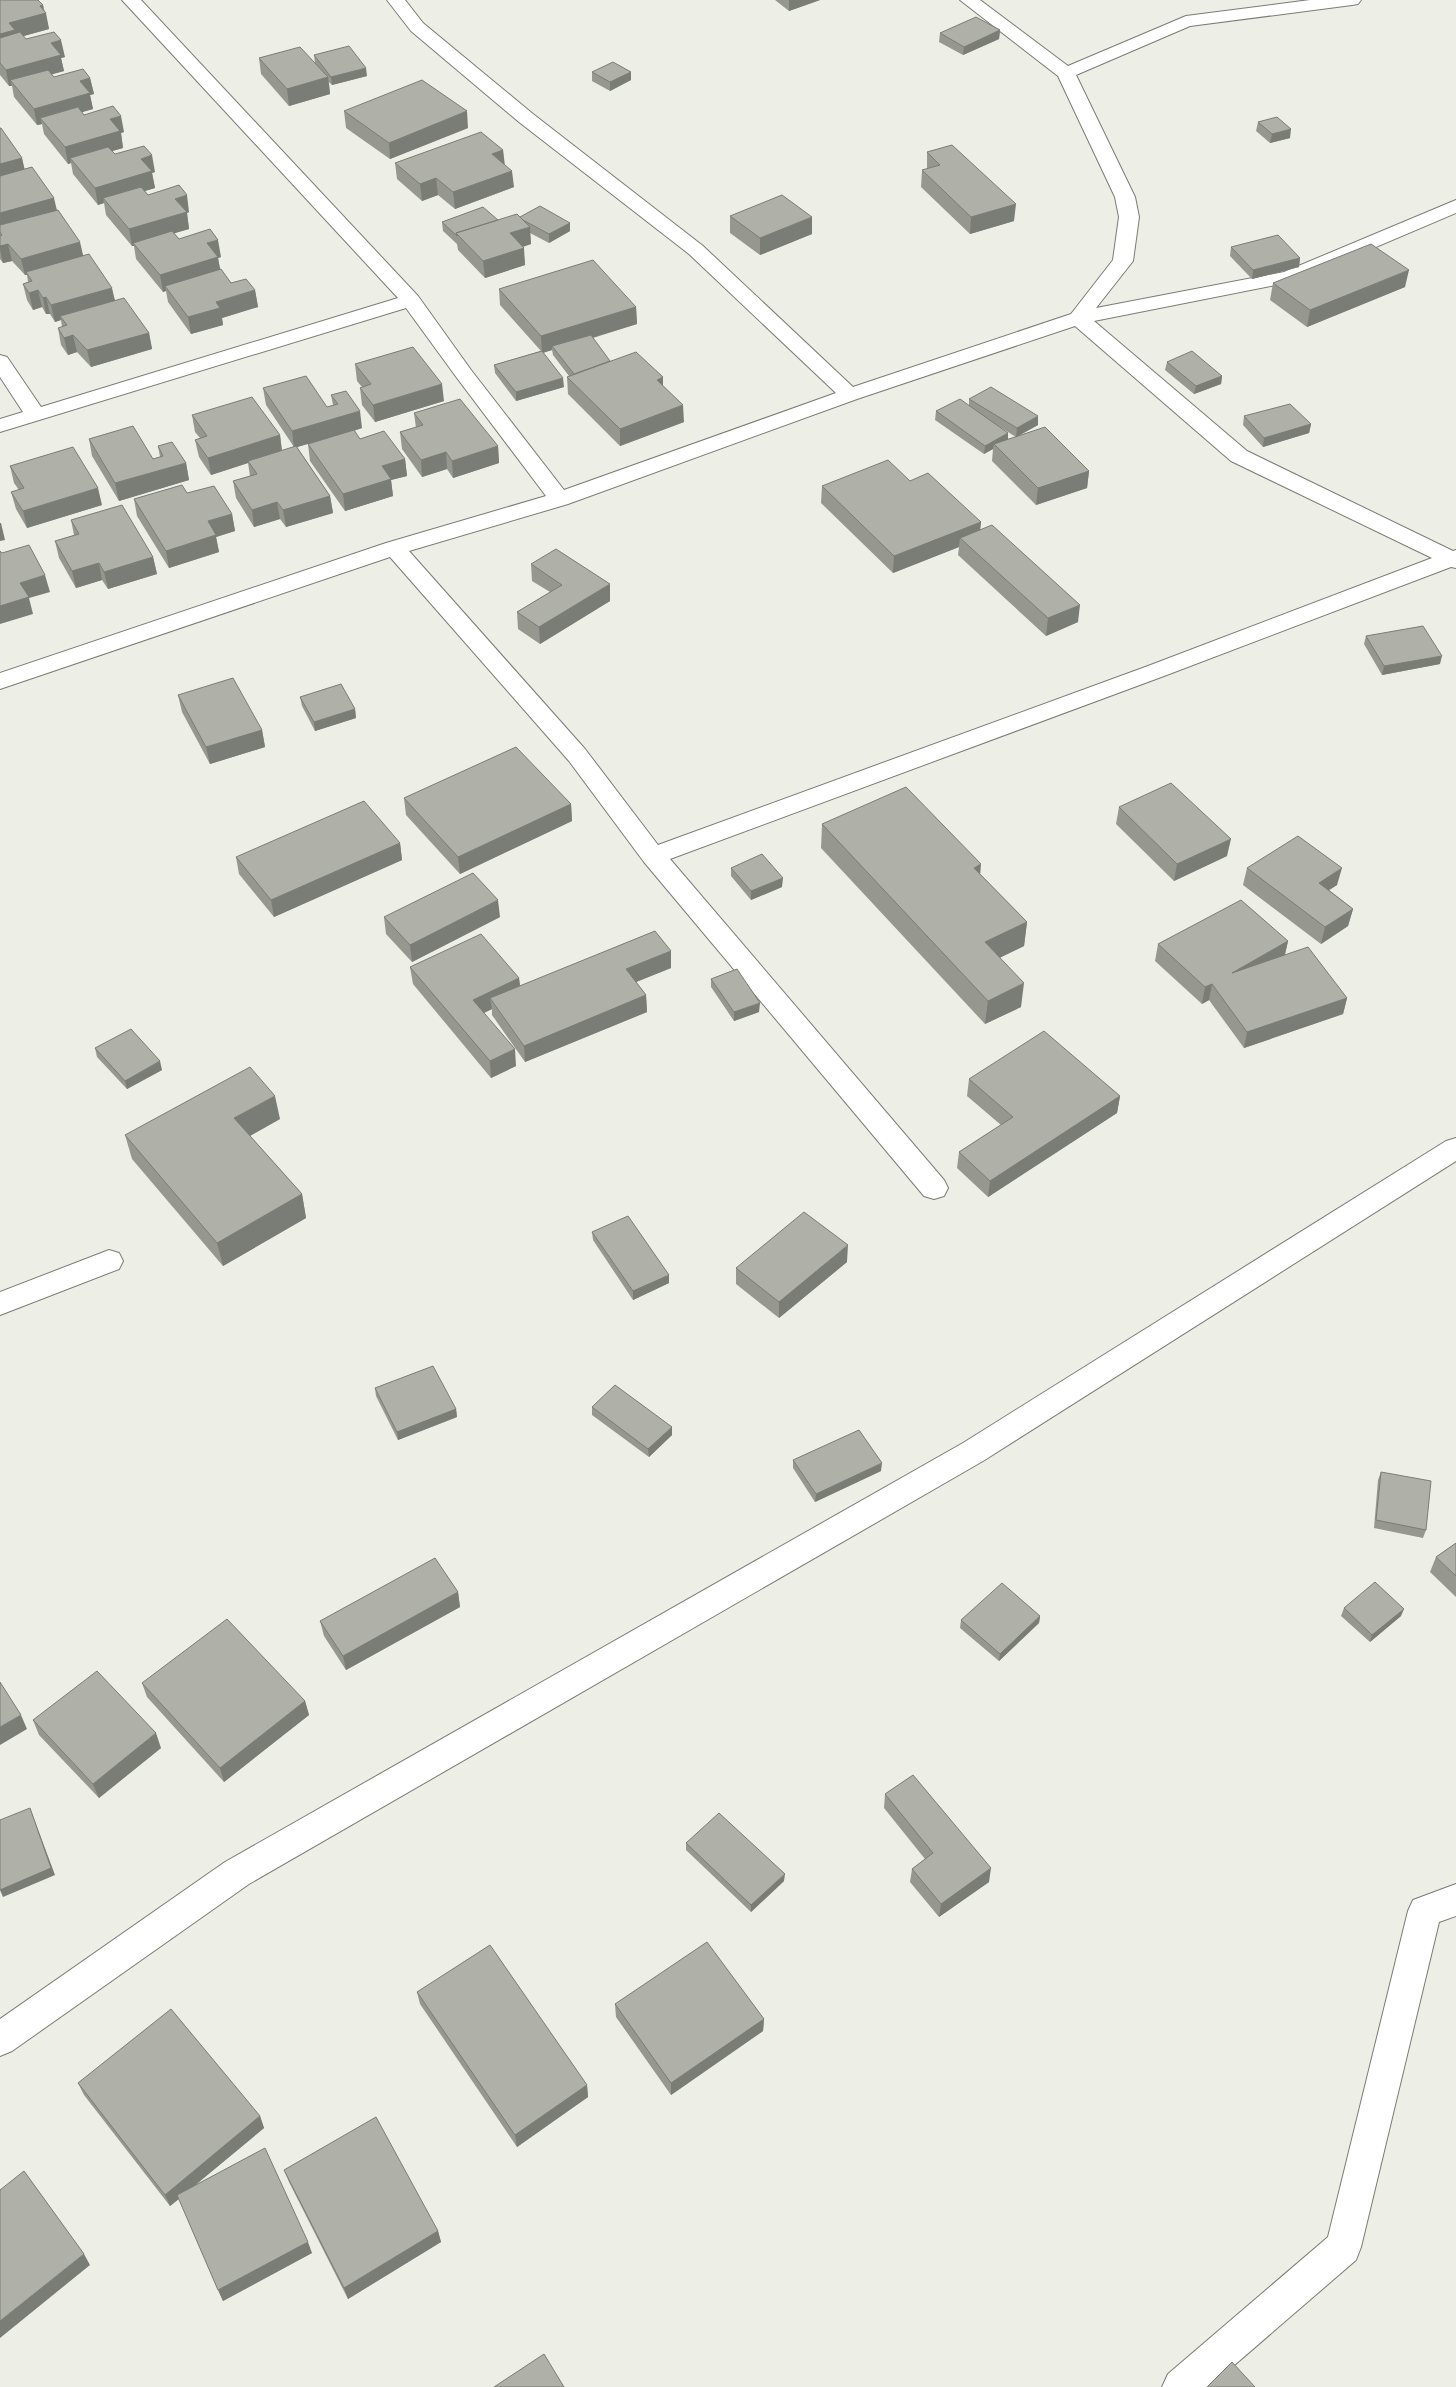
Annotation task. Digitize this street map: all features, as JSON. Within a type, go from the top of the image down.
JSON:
[{"type":"street","points":[[131,0],[411,300],[464,374],[560,499]]},
{"type":"street","points":[[396,0],[417,27],[526,118],[696,250],[850,395]]},
{"type":"street","points":[[969,0],[1066,74],[1125,197],[1129,216],[1123,261],[1078,318]]},
{"type":"street","points":[[1066,74],[1186,20],[1352,0]]},
{"type":"street","points":[[0,681],[394,548],[560,499],[850,395],[1078,318],[1288,277],[1456,206]]},
{"type":"street","points":[[0,426],[411,300]]},
{"type":"street","points":[[1078,318],[1239,456],[1455,559]]},
{"type":"street","points":[[0,361],[35,414]]},
{"type":"street","points":[[394,548],[577,755],[653,856],[934,1188]]},
{"type":"street","points":[[653,856],[1455,559]]},
{"type":"street","points":[[0,2039],[237,1873],[973,1452],[1456,1148]]},
{"type":"street","points":[[0,1304],[109,1260]]},
{"type":"street","points":[[1181,2387],[1343,2247],[1425,1911],[1456,1900]]},
{"type":"building","points":[[0,0],[38,0],[43,5],[40,6],[46,13],[9,23],[15,30],[0,34]]},
{"type":"building","points":[[976,17],[1000,30],[964,47],[940,33]]},
{"type":"building","points":[[20,32],[26,39],[54,32],[61,40],[51,43],[61,55],[6,70],[0,63],[0,38]]},
{"type":"building","points":[[349,46],[366,68],[331,77],[314,55]]},
{"type":"building","points":[[300,47],[328,77],[287,89],[259,58]]},
{"type":"building","points":[[613,62],[631,72],[610,82],[592,72]]},
{"type":"building","points":[[83,69],[90,78],[80,81],[90,93],[34,109],[10,80],[48,70],[54,77]]},
{"type":"building","points":[[422,80],[467,111],[389,143],[344,111]]},
{"type":"building","points":[[113,106],[121,116],[110,119],[120,131],[65,147],[40,118],[78,107],[84,115]]},
{"type":"building","points":[[1277,117],[1291,129],[1272,134],[1258,122]]},
{"type":"building","points":[[1,128],[22,158],[0,164]]},
{"type":"building","points":[[481,132],[503,150],[492,154],[512,171],[453,192],[436,178],[420,184],[395,163]]},
{"type":"building","points":[[952,145],[1016,204],[971,217],[922,170],[940,165],[927,152]]},
{"type":"building","points":[[144,146],[152,155],[141,159],[152,171],[95,188],[70,158],[108,147],[115,154]]},
{"type":"building","points":[[32,167],[54,198],[0,213],[0,176]]},
{"type":"building","points":[[179,185],[187,195],[175,199],[187,212],[129,229],[103,198],[141,187],[148,195]]},
{"type":"building","points":[[782,195],[812,217],[760,238],[730,216]]},
{"type":"building","points":[[540,206],[570,223],[549,234],[520,217]]},
{"type":"building","points":[[483,207],[498,220],[456,233],[457,236],[442,222]]},
{"type":"building","points":[[58,210],[80,242],[21,259],[8,244],[0,246],[0,236],[2,235],[0,225]]},
{"type":"building","points":[[517,214],[530,227],[510,233],[524,248],[483,261],[456,233]]},
{"type":"building","points":[[210,229],[218,240],[207,243],[218,257],[160,275],[133,243],[172,231],[179,239]]},
{"type":"building","points":[[1278,235],[1300,258],[1253,270],[1231,247]]},
{"type":"building","points":[[1371,244],[1409,270],[1310,310],[1273,283]]},
{"type":"building","points":[[89,254],[112,288],[51,305],[38,290],[29,293],[23,284],[32,281],[26,272]]},
{"type":"building","points":[[593,260],[636,307],[541,336],[499,289]]},
{"type":"building","points":[[221,269],[231,283],[246,279],[255,290],[216,302],[220,308],[188,317],[165,286]]},
{"type":"building","points":[[124,298],[149,333],[87,350],[73,335],[64,338],[58,328],[67,325],[60,316]]},
{"type":"building","points":[[591,335],[610,361],[574,374],[552,346]]},
{"type":"building","points":[[413,347],[442,384],[373,405],[360,388],[371,384],[355,364]]},
{"type":"building","points":[[542,351],[563,378],[516,392],[494,365]]},
{"type":"building","points":[[1192,351],[1222,376],[1196,386],[1167,362]]},
{"type":"building","points":[[636,352],[663,377],[657,380],[683,405],[620,429],[567,377]]},
{"type":"building","points":[[306,376],[327,407],[338,404],[331,395],[346,391],[360,411],[292,431],[263,388]]},
{"type":"building","points":[[991,387],[1038,416],[1017,428],[969,399]]},
{"type":"building","points":[[252,397],[280,435],[208,458],[195,440],[207,436],[192,415]]},
{"type":"building","points":[[460,399],[498,446],[452,461],[446,452],[421,460],[400,432],[423,425],[414,413]]},
{"type":"building","points":[[960,399],[1008,433],[985,446],[936,411]]},
{"type":"building","points":[[1290,404],[1311,424],[1264,438],[1244,416]]},
{"type":"building","points":[[133,426],[153,459],[163,456],[158,446],[172,442],[186,463],[115,483],[89,439]]},
{"type":"building","points":[[1045,427],[1089,471],[1038,488],[994,444]]},
{"type":"building","points":[[354,430],[360,439],[384,431],[405,459],[382,466],[391,479],[343,494],[308,444]]},
{"type":"building","points":[[296,446],[330,496],[283,510],[277,502],[252,510],[233,481],[257,474],[248,461]]},
{"type":"building","points":[[73,447],[98,488],[23,511],[11,492],[24,488],[10,466]]},
{"type":"building","points":[[888,460],[910,481],[928,473],[981,522],[894,556],[822,486]]},
{"type":"building","points":[[182,485],[187,493],[214,486],[232,514],[208,521],[216,535],[166,551],[134,499]]},
{"type":"building","points":[[122,505],[153,557],[104,572],[99,563],[72,571],[55,541],[79,534],[71,520]]},
{"type":"building","points":[[992,525],[1080,605],[1048,618],[960,538]]},
{"type":"building","points":[[29,545],[45,575],[20,583],[29,597],[0,606],[0,551],[2,553]]},
{"type":"building","points":[[556,549],[610,584],[539,627],[517,612],[562,585],[531,564]]},
{"type":"building","points":[[1423,626],[1442,656],[1384,666],[1366,636]]},
{"type":"building","points":[[233,678],[262,730],[206,747],[178,695]]},
{"type":"building","points":[[341,684],[355,709],[314,722],[300,697]]},
{"type":"building","points":[[516,747],[571,804],[458,857],[404,798]]},
{"type":"building","points":[[1171,783],[1231,839],[1177,864],[1119,807]]},
{"type":"building","points":[[906,787],[981,864],[974,868],[1027,922],[985,942],[1024,983],[988,1001],[822,824]]},
{"type":"building","points":[[364,801],[400,843],[271,900],[236,857]]},
{"type":"building","points":[[1298,836],[1342,868],[1319,883],[1353,909],[1325,927],[1247,868]]},
{"type":"building","points":[[762,854],[783,878],[751,891],[731,868]]},
{"type":"building","points":[[473,873],[498,900],[410,945],[384,917]]},
{"type":"building","points":[[1241,900],[1288,941],[1232,973],[1308,947],[1347,998],[1247,1032],[1212,984],[1205,987],[1158,944]]},
{"type":"building","points":[[655,931],[671,951],[626,969],[646,995],[524,1046],[490,998]]},
{"type":"building","points":[[481,934],[519,978],[473,1000],[515,1049],[490,1061],[410,967]]},
{"type":"building","points":[[737,969],[760,1003],[734,1012],[711,979]]},
{"type":"building","points":[[131,1029],[160,1061],[125,1081],[95,1048]]},
{"type":"building","points":[[1044,1031],[1120,1096],[990,1181],[959,1152],[1013,1117],[969,1079]]},
{"type":"building","points":[[250,1067],[275,1096],[234,1118],[302,1194],[217,1243],[125,1135]]},
{"type":"building","points":[[804,1212],[848,1245],[779,1302],[736,1268]]},
{"type":"building","points":[[628,1216],[669,1275],[633,1291],[592,1232]]},
{"type":"building","points":[[433,1366],[456,1409],[397,1432],[375,1388]]},
{"type":"building","points":[[615,1385],[672,1427],[648,1449],[592,1407]]},
{"type":"building","points":[[859,1430],[882,1463],[816,1494],[793,1460]]},
{"type":"building","points":[[1381,1472],[1431,1481],[1426,1530],[1376,1520]]},
{"type":"building","points":[[1456,1543],[1456,1576],[1436,1557]]},
{"type":"building","points":[[435,1558],[458,1592],[343,1656],[320,1621]]},
{"type":"building","points":[[1375,1582],[1404,1609],[1372,1635],[1344,1608]]},
{"type":"building","points":[[1002,1583],[1040,1616],[1000,1654],[961,1620]]},
{"type":"building","points":[[227,1619],[305,1701],[220,1768],[142,1683]]},
{"type":"building","points":[[97,1671],[156,1733],[93,1784],[33,1720]]},
{"type":"building","points":[[0,1682],[21,1715],[0,1727]]},
{"type":"building","points":[[913,1775],[991,1868],[941,1904],[912,1869],[933,1853],[885,1794]]},
{"type":"building","points":[[30,1808],[51,1868],[0,1890],[0,1820]]},
{"type":"building","points":[[719,1813],[785,1874],[751,1905],[686,1843]]},
{"type":"building","points":[[707,1942],[764,2019],[671,2083],[615,2004]]},
{"type":"building","points":[[490,1945],[587,2085],[515,2135],[417,1992]]},
{"type":"building","points":[[171,2009],[260,2116],[165,2195],[78,2083]]},
{"type":"building","points":[[376,2117],[438,2231],[344,2288],[284,2170]]},
{"type":"building","points":[[265,2148],[308,2242],[218,2290],[177,2195]]},
{"type":"building","points":[[24,2171],[84,2254],[0,2321],[0,2190]]},
{"type":"building","points":[[544,2354],[564,2387],[494,2387]]},
{"type":"building","points":[[1232,2362],[1255,2387],[1207,2387]]}]
